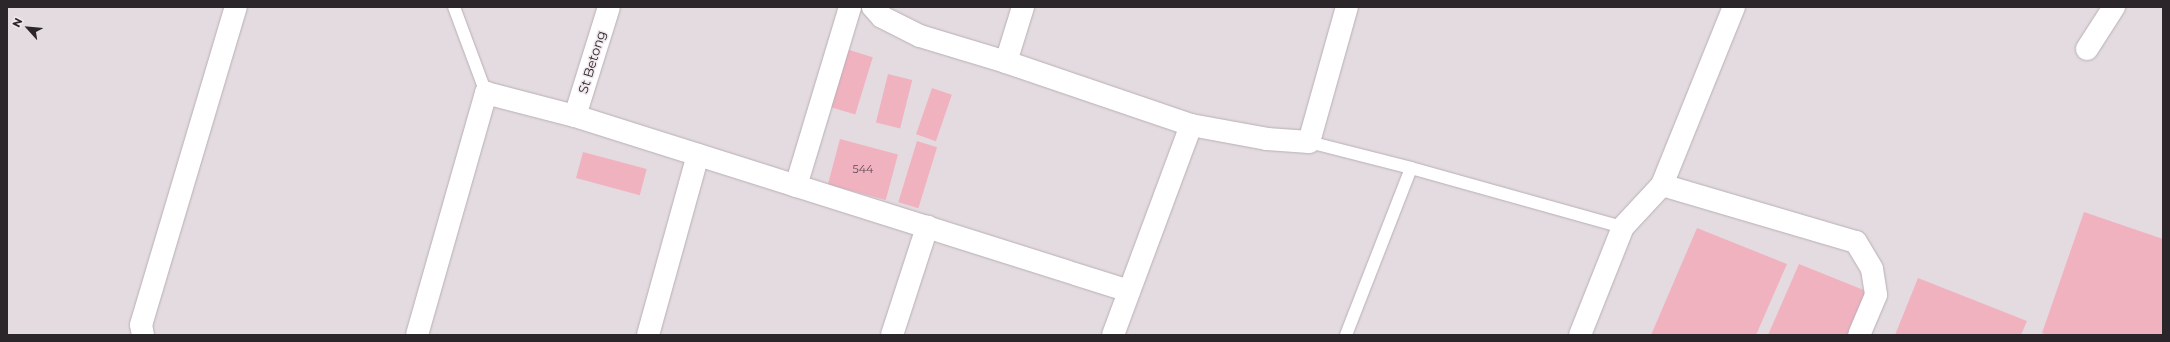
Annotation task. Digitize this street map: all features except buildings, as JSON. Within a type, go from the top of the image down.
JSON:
[{"type":"street","points":[[143,335],[141,325],[236,7]]},
{"type":"street","name":"St Betong","points":[[575,116],[610,7]]},
{"type":"street","points":[[796,186],[850,7]]},
{"type":"street","points":[[873,7],[882,17],[920,36],[1006,62],[1191,126],[1267,139],[1309,142],[1347,7]]},
{"type":"street","points":[[1006,62],[1023,7]]},
{"type":"street","points":[[1580,335],[1623,227],[1662,184],[1734,7]]},
{"type":"street","points":[[2087,49],[2114,7]]},
{"type":"street","points":[[417,335],[486,93],[575,116],[1128,291]]},
{"type":"street","points":[[1113,335],[1128,291],[1191,126]]},
{"type":"street","points":[[648,335],[698,155]]},
{"type":"street","points":[[1662,184],[1856,242],[1872,269],[1876,296],[1859,335]]},
{"type":"street","points":[[892,335],[927,227]]},
{"type":"lane","points":[[454,7],[486,93]]},
{"type":"lane","points":[[1309,142],[1411,168],[1623,227]]},
{"type":"lane","points":[[1346,335],[1411,168]]}]
